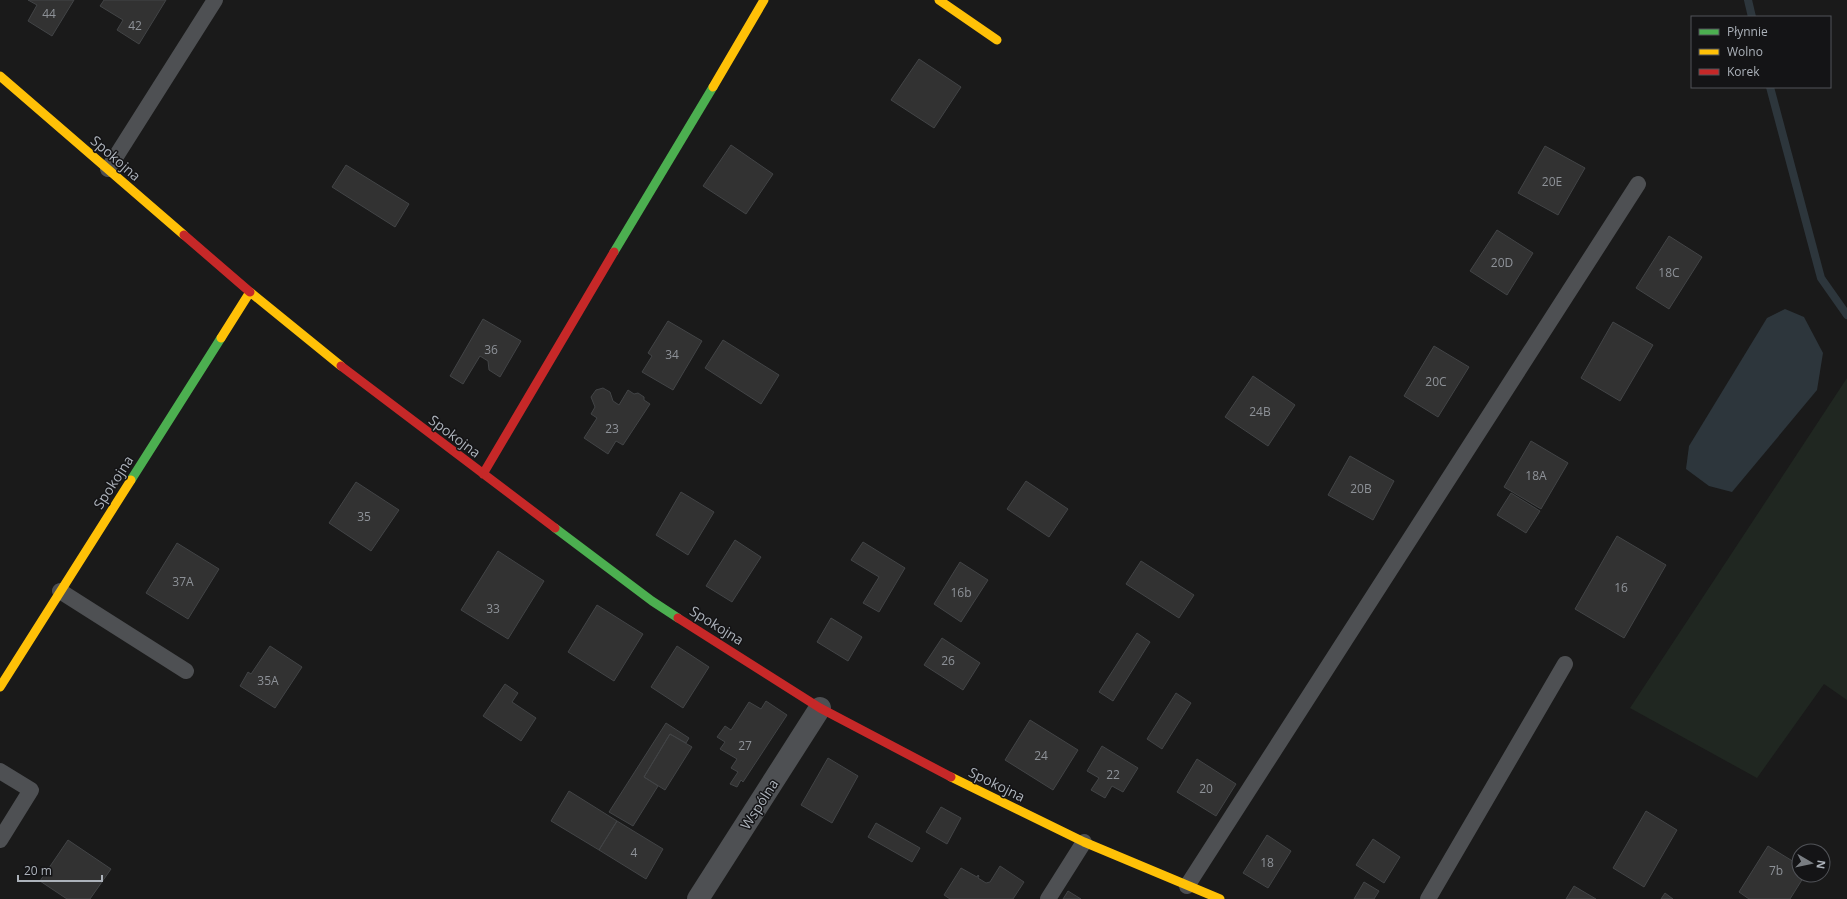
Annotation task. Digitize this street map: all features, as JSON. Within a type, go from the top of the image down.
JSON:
[{"type":"street","points":[[483,474],[764,0]]},
{"type":"street","points":[[939,0],[997,40]]},
{"type":"street","name":"Spokojna","points":[[0,76],[250,292],[358,380],[652,601],[820,708],[959,781],[1084,842],[1220,899]]},
{"type":"street","name":"Spokojna","points":[[0,687],[250,292]]},
{"type":"street","name":"Wspólna","points":[[698,899],[820,708]]},
{"type":"lane","points":[[108,169],[215,0]]},
{"type":"lane","points":[[1187,886],[1638,184]]},
{"type":"lane","points":[[60,591],[186,671]]},
{"type":"lane","points":[[1428,899],[1565,664]]},
{"type":"lane","points":[[0,771],[32,790],[0,840]]},
{"type":"lane","points":[[1048,899],[1084,842]]},
{"type":"shaded area","points":[[1785,309],[1804,317],[1823,353],[1817,390],[1732,492],[1709,486],[1686,469],[1689,446],[1767,318]]},
{"type":"shaded area","points":[[1847,378],[1847,700],[1824,684],[1757,778],[1630,708]]},
{"type":"building","points":[[28,0],[74,0],[52,36],[28,21],[37,5]]},
{"type":"building","points":[[104,0],[166,0],[139,44],[117,30],[123,20],[100,6]]},
{"type":"building","points":[[919,59],[961,87],[934,128],[891,100]]},
{"type":"building","points":[[731,145],[773,174],[746,214],[703,186]]},
{"type":"building","points":[[1545,146],[1585,168],[1558,215],[1518,193]]},
{"type":"building","points":[[346,165],[409,204],[395,227],[332,187]]},
{"type":"building","points":[[1497,230],[1533,253],[1507,295],[1470,271]]},
{"type":"building","points":[[1669,236],[1702,257],[1669,309],[1636,288]]},
{"type":"building","points":[[483,319],[521,341],[500,377],[489,370],[488,361],[480,356],[463,384],[450,376]]},
{"type":"building","points":[[668,321],[702,341],[673,390],[642,372],[652,356],[648,353]]},
{"type":"building","points":[[1613,322],[1653,345],[1620,401],[1581,378]]},
{"type":"building","points":[[723,340],[779,375],[761,404],[705,368]]},
{"type":"building","points":[[1434,346],[1469,367],[1438,417],[1404,396]]},
{"type":"building","points":[[1253,376],[1295,405],[1268,446],[1225,417]]},
{"type":"building","points":[[603,388],[610,392],[613,401],[619,405],[628,390],[634,394],[638,393],[650,404],[623,445],[616,441],[608,454],[584,438],[597,418],[591,414],[595,407],[591,397],[596,390]]},
{"type":"building","points":[[1531,441],[1568,463],[1541,509],[1504,487]]},
{"type":"building","points":[[1350,456],[1394,481],[1373,520],[1328,495]]},
{"type":"building","points":[[1026,481],[1068,509],[1049,537],[1007,509]]},
{"type":"building","points":[[356,482],[399,510],[371,551],[329,523]]},
{"type":"building","points":[[681,492],[714,512],[688,555],[656,535]]},
{"type":"building","points":[[1511,493],[1540,511],[1526,533],[1497,515]]},
{"type":"building","points":[[1617,536],[1666,565],[1624,638],[1575,609]]},
{"type":"building","points":[[735,540],[761,557],[732,602],[706,586]]},
{"type":"building","points":[[863,542],[905,568],[879,612],[863,603],[879,577],[851,560]]},
{"type":"building","points":[[177,543],[219,569],[188,619],[146,593]]},
{"type":"building","points":[[498,551],[544,581],[508,639],[461,610]]},
{"type":"building","points":[[1141,561],[1194,595],[1179,618],[1126,584]]},
{"type":"building","points":[[960,562],[988,580],[961,622],[934,604]]},
{"type":"building","points":[[597,605],[643,634],[614,681],[568,652]]},
{"type":"building","points":[[831,618],[862,637],[848,661],[817,642]]},
{"type":"building","points":[[1137,633],[1150,642],[1113,701],[1099,692]]},
{"type":"building","points":[[942,638],[980,663],[963,690],[924,665]]},
{"type":"building","points":[[270,646],[302,667],[275,708],[240,686],[248,672],[251,674]]},
{"type":"building","points":[[677,646],[709,667],[683,708],[651,687]]},
{"type":"building","points":[[505,684],[518,693],[512,702],[536,718],[521,741],[483,716]]},
{"type":"building","points":[[1176,693],[1191,703],[1162,749],[1147,739]]},
{"type":"building","points":[[766,701],[787,715],[743,782],[741,780],[737,787],[730,784],[738,772],[731,768],[737,759],[720,749],[725,742],[717,737],[725,726],[731,730],[749,702],[761,709]]},
{"type":"building","points":[[1030,720],[1078,750],[1053,790],[1005,760]]},
{"type":"building","points":[[666,723],[689,738],[686,743],[670,734],[644,777],[658,786],[633,826],[609,812]]},
{"type":"building","points":[[670,734],[692,747],[665,790],[644,777]]},
{"type":"building","points":[[1102,746],[1138,768],[1123,792],[1112,786],[1105,798],[1091,790],[1099,778],[1087,771]]},
{"type":"building","points":[[828,758],[858,776],[832,823],[801,805]]},
{"type":"building","points":[[1197,759],[1236,784],[1216,816],[1177,792]]},
{"type":"building","points":[[569,791],[617,821],[599,850],[551,821]]},
{"type":"building","points":[[941,807],[961,818],[947,844],[926,832]]},
{"type":"building","points":[[1646,811],[1677,830],[1644,887],[1613,868]]},
{"type":"building","points":[[617,821],[663,849],[646,879],[599,850]]},
{"type":"building","points":[[876,823],[920,848],[912,862],[868,837]]},
{"type":"building","points":[[1267,835],[1291,851],[1268,888],[1243,873]]},
{"type":"building","points":[[1373,839],[1400,857],[1384,883],[1356,865]]},
{"type":"building","points":[[68,840],[111,869],[90,899],[67,899],[40,881]]},
{"type":"building","points":[[1768,846],[1791,860],[1791,883],[1800,883],[1790,899],[1749,899],[1739,892]]},
{"type":"building","points":[[1000,866],[1024,882],[1013,899],[950,899],[944,895],[961,868],[977,877],[978,875],[978,878],[986,883],[990,882]]},
{"type":"building","points":[[1364,882],[1379,891],[1374,899],[1354,899]]},
{"type":"building","points":[[1574,886],[1596,899],[1566,899]]},
{"type":"building","points":[[1068,891],[1081,899],[1063,899]]},
{"type":"building","points":[[1665,893],[1673,899],[1661,899]]},
{"type":"waterway","points":[[1748,0],[1752,16]]},
{"type":"waterway","points":[[1770,88],[1821,278],[1847,315]]},
{"type":"traffic: fast","points":[[614,252],[713,87]]},
{"type":"traffic: fast","points":[[131,480],[221,338]]},
{"type":"traffic: fast","points":[[555,528],[652,601],[678,618]]},
{"type":"traffic: slow","points":[[713,87],[764,0]]},
{"type":"traffic: slow","points":[[939,0],[997,40]]},
{"type":"traffic: slow","points":[[0,76],[184,235]]},
{"type":"traffic: slow","points":[[221,338],[250,292],[341,366]]},
{"type":"traffic: slow","points":[[0,687],[131,480]]},
{"type":"traffic: slow","points":[[951,777],[1084,842],[1220,899]]},
{"type":"traffic: jam","points":[[184,235],[250,292]]},
{"type":"traffic: jam","points":[[483,474],[614,252]]},
{"type":"traffic: jam","points":[[341,366],[555,528]]},
{"type":"traffic: jam","points":[[678,618],[820,708],[951,777]]}]
